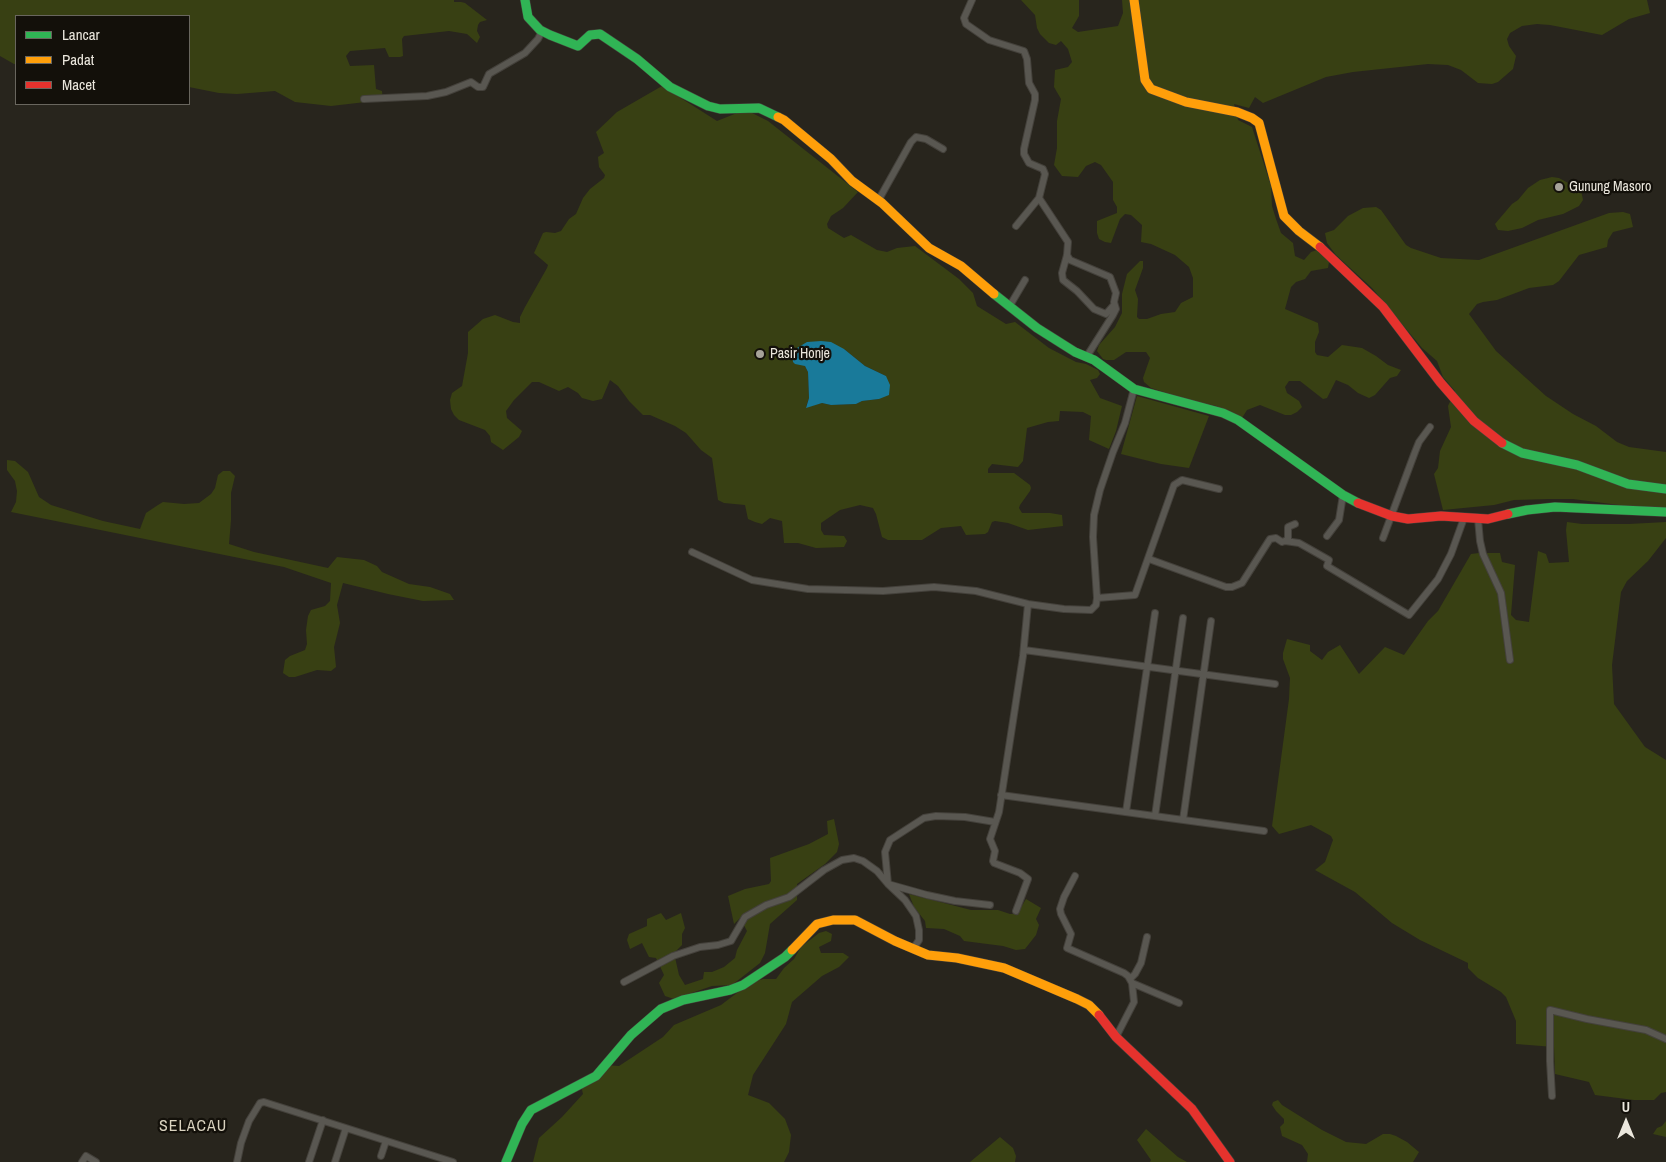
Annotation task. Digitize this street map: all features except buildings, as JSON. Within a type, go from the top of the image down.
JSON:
[{"type":"street","points":[[525,0],[528,17],[542,31],[576,46],[582,44],[590,36],[600,34],[637,59],[670,87],[708,106],[720,110],[759,108],[784,120],[831,159],[852,181],[878,201],[929,248],[961,266],[1037,328],[1074,352],[1087,356],[1134,389],[1223,413],[1238,420],[1343,495],[1356,502],[1392,516],[1408,519],[1441,516],[1488,520],[1527,510],[1554,507],[1666,512]]},
{"type":"street","points":[[972,0],[964,18],[966,24],[989,40],[1026,53],[1029,83],[1035,97],[1024,154],[1029,163],[1045,170],[1045,177],[1038,198],[1016,226]]},
{"type":"street","points":[[1134,0],[1145,80],[1151,88],[1186,102],[1237,112],[1259,123],[1284,216],[1356,280],[1383,307],[1418,350],[1440,382],[1474,420],[1505,446],[1577,465],[1628,484],[1666,489]]},
{"type":"street","points":[[364,99],[427,96],[446,92],[471,82],[478,87],[483,87],[489,74],[525,53],[538,39],[542,31]]},
{"type":"street","points":[[878,201],[910,142],[916,137],[926,139],[944,149]]},
{"type":"street","points":[[1038,198],[1067,240],[1067,255],[1062,269],[1063,280],[1077,291],[1088,305],[1099,311],[1106,314],[1114,305]]},
{"type":"street","points":[[1067,255],[1070,260],[1111,278],[1116,293],[1114,305],[1116,308],[1110,322],[1087,356]]},
{"type":"street","points":[[1009,307],[1025,280]]},
{"type":"street","points":[[692,552],[752,580],[808,589],[883,591],[934,587],[976,591],[1028,604],[1064,609],[1091,610],[1096,605],[1097,598],[1093,537],[1094,515],[1100,490],[1125,423],[1134,389]]},
{"type":"street","points":[[1383,538],[1417,447],[1430,427]]},
{"type":"street","points":[[1097,598],[1136,596],[1144,568],[1149,559],[1174,485],[1182,480],[1219,488]]},
{"type":"street","points":[[1327,536],[1339,520],[1343,495]]},
{"type":"street","points":[[1149,559],[1226,587],[1232,587],[1242,583],[1270,539],[1276,538],[1282,542],[1299,543],[1329,560],[1327,566],[1409,615],[1438,579],[1451,554],[1464,518]]},
{"type":"street","points":[[1478,519],[1483,554],[1500,593],[1510,660]]},
{"type":"street","points":[[1285,541],[1288,539],[1288,527],[1295,524]]},
{"type":"street","points":[[1016,911],[1028,879],[1020,873],[993,862],[994,851],[990,839],[999,812],[1024,650],[1028,604]]},
{"type":"street","points":[[1126,812],[1156,613]]},
{"type":"street","points":[[1155,816],[1183,618]]},
{"type":"street","points":[[1183,820],[1211,622]]},
{"type":"street","points":[[1024,650],[1275,684]]},
{"type":"street","points":[[1001,795],[1264,830]]},
{"type":"street","points":[[888,884],[885,852],[890,840],[924,818],[941,816],[965,817],[995,822]]},
{"type":"street","points":[[624,982],[673,956],[700,947],[718,946],[731,941],[745,917],[766,905],[789,898],[824,870],[842,860],[854,858],[863,861],[877,871],[905,900],[916,916],[919,930],[918,940],[913,949]]},
{"type":"street","points":[[1075,876],[1060,909],[1062,919],[1071,934],[1067,948],[1124,973],[1131,981],[1179,1003]]},
{"type":"street","points":[[888,884],[955,901],[990,905]]},
{"type":"street","points":[[506,1162],[522,1124],[531,1110],[596,1076],[631,1035],[661,1009],[683,1000],[730,990],[743,985],[785,958],[817,924],[833,920],[855,920],[928,955],[957,958],[1004,968],[1077,999],[1097,1012],[1116,1037],[1192,1109],[1230,1162]]},
{"type":"street","points":[[1116,1037],[1134,1002],[1131,981],[1141,964],[1147,937]]},
{"type":"street","points":[[1552,1096],[1550,1010],[1646,1030],[1666,1039]]},
{"type":"street","points":[[237,1162],[241,1143],[250,1121],[260,1103],[264,1102],[453,1162]]},
{"type":"street","points":[[309,1162],[323,1120]]},
{"type":"street","points":[[335,1162],[346,1128]]},
{"type":"street","points":[[381,1156],[386,1141]]},
{"type":"street","points":[[82,1162],[86,1156],[96,1162]]},
{"type":"green space","points":[[0,0],[454,0],[454,2],[465,3],[487,20],[480,22],[478,25],[477,31],[480,37],[477,43],[467,34],[449,31],[404,36],[402,39],[403,56],[400,57],[389,57],[385,48],[350,51],[346,56],[350,66],[374,65],[376,89],[382,91],[383,100],[331,106],[295,102],[275,91],[237,94],[219,93],[190,87],[190,15],[15,15],[15,64],[0,56]]},
{"type":"green space","points":[[1021,0],[1079,0],[1079,16],[1072,28],[1078,32],[1118,26],[1123,13],[1122,0],[1647,0],[1650,13],[1629,19],[1602,35],[1550,25],[1522,26],[1510,33],[1507,39],[1509,46],[1516,56],[1513,69],[1498,82],[1492,84],[1478,83],[1461,70],[1448,65],[1428,64],[1353,72],[1326,77],[1263,103],[1255,97],[1249,108],[1234,104],[1238,120],[1252,127],[1271,186],[1272,206],[1281,233],[1293,243],[1295,256],[1304,260],[1311,252],[1317,250],[1329,262],[1328,268],[1311,271],[1305,279],[1296,282],[1291,287],[1285,309],[1318,323],[1319,332],[1315,342],[1315,352],[1317,355],[1328,357],[1342,345],[1362,348],[1388,365],[1401,370],[1397,376],[1390,378],[1375,395],[1369,398],[1336,380],[1327,398],[1323,399],[1300,381],[1289,381],[1285,387],[1287,393],[1299,401],[1302,407],[1297,412],[1285,415],[1260,405],[1247,410],[1242,418],[1216,406],[1151,388],[1144,382],[1143,378],[1150,358],[1146,352],[1126,352],[1114,360],[1106,360],[1097,351],[1099,345],[1115,327],[1122,313],[1122,294],[1127,274],[1140,261],[1143,261],[1143,268],[1135,290],[1138,299],[1137,317],[1139,319],[1147,319],[1175,312],[1181,303],[1193,297],[1193,278],[1189,267],[1175,255],[1151,244],[1141,242],[1142,225],[1131,215],[1125,214],[1120,219],[1111,243],[1099,239],[1097,221],[1117,213],[1117,207],[1113,200],[1113,182],[1101,165],[1095,162],[1086,166],[1078,177],[1062,176],[1054,165],[1057,148],[1057,121],[1061,99],[1054,87],[1055,70],[1068,67],[1072,62],[1068,49],[1061,41],[1056,45],[1049,43],[1040,34],[1035,15]]},
{"type":"green space","points":[[662,86],[717,121],[737,113],[752,113],[768,121],[858,192],[843,208],[831,216],[827,224],[828,228],[844,238],[851,235],[877,250],[887,252],[897,248],[915,246],[959,279],[973,293],[977,306],[1006,324],[1015,322],[1049,348],[1076,362],[1086,364],[1098,370],[1100,374],[1097,378],[1090,380],[1100,398],[1122,406],[1109,449],[1089,440],[1091,416],[1083,412],[1060,411],[1059,421],[1027,428],[1023,461],[1018,467],[992,464],[988,469],[988,473],[1014,473],[1030,485],[1030,491],[1019,508],[1022,513],[1062,515],[1063,526],[1028,530],[995,521],[992,522],[988,532],[985,534],[966,535],[961,526],[941,528],[922,540],[888,540],[882,537],[873,508],[860,505],[840,510],[821,523],[821,530],[824,535],[844,536],[847,541],[844,547],[816,548],[798,543],[784,543],[782,521],[770,518],[762,524],[755,522],[748,519],[745,505],[724,503],[718,500],[712,458],[701,450],[686,433],[675,426],[650,415],[643,415],[618,386],[610,380],[602,399],[593,401],[582,398],[568,387],[559,391],[539,382],[532,382],[506,411],[507,418],[522,431],[519,437],[503,450],[491,442],[490,436],[485,430],[459,420],[451,409],[450,400],[452,393],[462,386],[468,353],[468,332],[483,319],[495,315],[520,323],[520,317],[548,265],[534,253],[543,233],[561,231],[569,219],[576,214],[583,198],[590,189],[604,178],[605,175],[599,167],[598,157],[604,153],[596,132],[617,112]],"holes":[[[844,349],[865,366],[886,376],[879,399],[862,401],[856,404],[831,405],[822,403],[806,407],[809,398],[808,372],[805,366]]]},
{"type":"green space","points":[[1552,177],[1559,178],[1581,190],[1583,200],[1579,206],[1563,214],[1538,220],[1522,228],[1508,231],[1498,230],[1495,224],[1528,188],[1540,180]]},
{"type":"green space","points":[[1376,207],[1381,210],[1406,245],[1411,248],[1441,258],[1479,260],[1609,213],[1623,212],[1630,214],[1633,227],[1613,232],[1608,240],[1607,247],[1579,255],[1559,281],[1553,285],[1529,288],[1497,300],[1477,304],[1469,314],[1496,351],[1546,396],[1573,414],[1596,426],[1617,442],[1629,447],[1666,452],[1666,507],[1642,508],[1573,499],[1549,499],[1514,500],[1494,505],[1443,510],[1434,474],[1438,468],[1440,451],[1451,427],[1448,406],[1455,391],[1443,377],[1437,361],[1422,348],[1372,288],[1336,255],[1327,243],[1325,233],[1334,230],[1348,216],[1363,208]]},
{"type":"green space","points":[[1137,396],[1209,416],[1189,468],[1161,464],[1121,454]]},
{"type":"green space","points":[[7,460],[15,461],[28,472],[39,497],[51,505],[103,521],[140,529],[146,513],[158,505],[163,502],[199,503],[211,494],[215,488],[218,475],[223,471],[230,471],[235,476],[231,493],[229,544],[254,552],[328,568],[337,557],[364,560],[377,566],[382,572],[409,584],[430,587],[450,594],[454,600],[423,601],[343,583],[337,605],[340,623],[334,647],[336,667],[331,671],[317,670],[289,677],[283,673],[285,660],[305,650],[308,616],[311,610],[325,606],[330,601],[331,583],[284,567],[11,512],[16,502],[17,491],[15,481],[7,470]]},
{"type":"green space","points":[[1567,522],[1582,524],[1629,524],[1666,522],[1666,538],[1648,561],[1627,581],[1621,592],[1612,665],[1614,704],[1645,747],[1666,760],[1666,1092],[1661,1093],[1654,1100],[1634,1100],[1595,1095],[1589,1082],[1555,1074],[1554,1047],[1516,1044],[1516,1021],[1506,997],[1478,978],[1468,968],[1468,963],[1420,940],[1392,923],[1355,892],[1315,870],[1325,862],[1333,840],[1331,836],[1311,825],[1279,834],[1272,826],[1289,699],[1290,678],[1283,659],[1287,639],[1310,645],[1310,651],[1322,660],[1328,652],[1340,645],[1359,674],[1385,647],[1404,655],[1428,621],[1438,611],[1471,554],[1479,553],[1500,553],[1502,562],[1515,565],[1511,615],[1516,620],[1529,622],[1538,551],[1546,554],[1549,563],[1569,562]]},
{"type":"green space","points":[[834,819],[839,844],[837,852],[825,864],[797,884],[797,900],[770,924],[765,953],[760,963],[732,985],[712,986],[674,999],[665,996],[659,983],[664,975],[656,958],[649,957],[642,943],[630,949],[627,940],[629,934],[647,926],[647,919],[661,913],[666,920],[681,913],[685,928],[682,934],[682,945],[674,953],[679,975],[685,985],[703,979],[704,972],[712,972],[724,967],[735,958],[747,931],[740,918],[734,924],[728,896],[745,889],[769,884],[771,881],[770,858],[809,844],[828,834],[827,821]]},
{"type":"green space","points":[[909,894],[971,910],[998,910],[1010,914],[1017,914],[1026,899],[1041,908],[1036,919],[1039,925],[1036,935],[1025,949],[1016,950],[1003,946],[964,941],[960,936],[944,929],[926,928],[925,921],[914,907]]},
{"type":"green space","points":[[826,931],[832,934],[831,941],[819,947],[821,953],[843,953],[849,957],[839,967],[822,976],[792,1002],[786,1024],[753,1075],[748,1095],[769,1103],[785,1119],[791,1135],[789,1152],[784,1162],[533,1162],[539,1138],[583,1094],[580,1081],[604,1065],[619,1066],[663,1037],[674,1025],[721,1005],[750,983],[763,979],[776,979],[794,959],[801,947],[819,933]]},
{"type":"green space","points":[[1278,1100],[1282,1105],[1322,1130],[1346,1142],[1366,1144],[1383,1134],[1390,1134],[1407,1142],[1419,1152],[1413,1162],[1307,1162],[1308,1154],[1302,1145],[1282,1136],[1280,1127],[1284,1123],[1284,1119],[1272,1105],[1273,1102]]},
{"type":"green space","points":[[1666,1121],[1666,1137],[1653,1134],[1657,1128]]},
{"type":"green space","points":[[1146,1129],[1178,1157],[1187,1162],[1150,1162],[1151,1160],[1137,1140]]},
{"type":"green space","points":[[1000,1137],[1013,1148],[1016,1156],[1015,1162],[970,1162]]},
{"type":"water","points":[[807,342],[831,342],[844,349],[865,366],[886,376],[890,385],[889,395],[856,404],[831,405],[822,403],[806,408],[809,398],[808,372],[805,366],[793,362],[792,351]]},
{"type":"traffic: fast","points":[[525,0],[528,17],[540,30],[550,35],[578,46],[590,35],[600,34],[637,59],[670,87],[708,106],[720,109],[759,108],[778,117]]},
{"type":"traffic: fast","points":[[994,294],[1037,328],[1075,352],[1094,360],[1134,389],[1223,413],[1238,420],[1343,495],[1358,503]]},
{"type":"traffic: fast","points":[[1502,443],[1522,453],[1577,465],[1628,484],[1666,489]]},
{"type":"traffic: fast","points":[[1508,514],[1555,507],[1666,512]]},
{"type":"traffic: fast","points":[[506,1162],[522,1124],[531,1110],[596,1076],[631,1035],[661,1009],[683,1000],[730,990],[743,985],[785,957],[792,950]]},
{"type":"traffic: slow","points":[[1134,0],[1145,80],[1151,89],[1186,102],[1237,112],[1259,123],[1284,216],[1299,231],[1320,247]]},
{"type":"traffic: slow","points":[[778,117],[831,159],[852,181],[882,203],[929,248],[961,266],[994,294]]},
{"type":"traffic: slow","points":[[792,950],[817,924],[833,920],[855,920],[895,941],[928,955],[957,958],[1004,968],[1077,999],[1089,1005],[1099,1015]]},
{"type":"traffic: jam","points":[[1320,247],[1383,307],[1440,382],[1474,421],[1502,443]]},
{"type":"traffic: jam","points":[[1358,503],[1392,516],[1408,519],[1441,516],[1488,519],[1508,514]]},
{"type":"traffic: jam","points":[[1099,1015],[1116,1037],[1192,1109],[1230,1162]]},
{"type":"place","name":"Gunung Masoro","points":[[1559,187]]},
{"type":"place","name":"Pasir Honje","points":[[760,354]]},
{"type":"district","name":"SELACAU","points":[[193,1127]]}]
